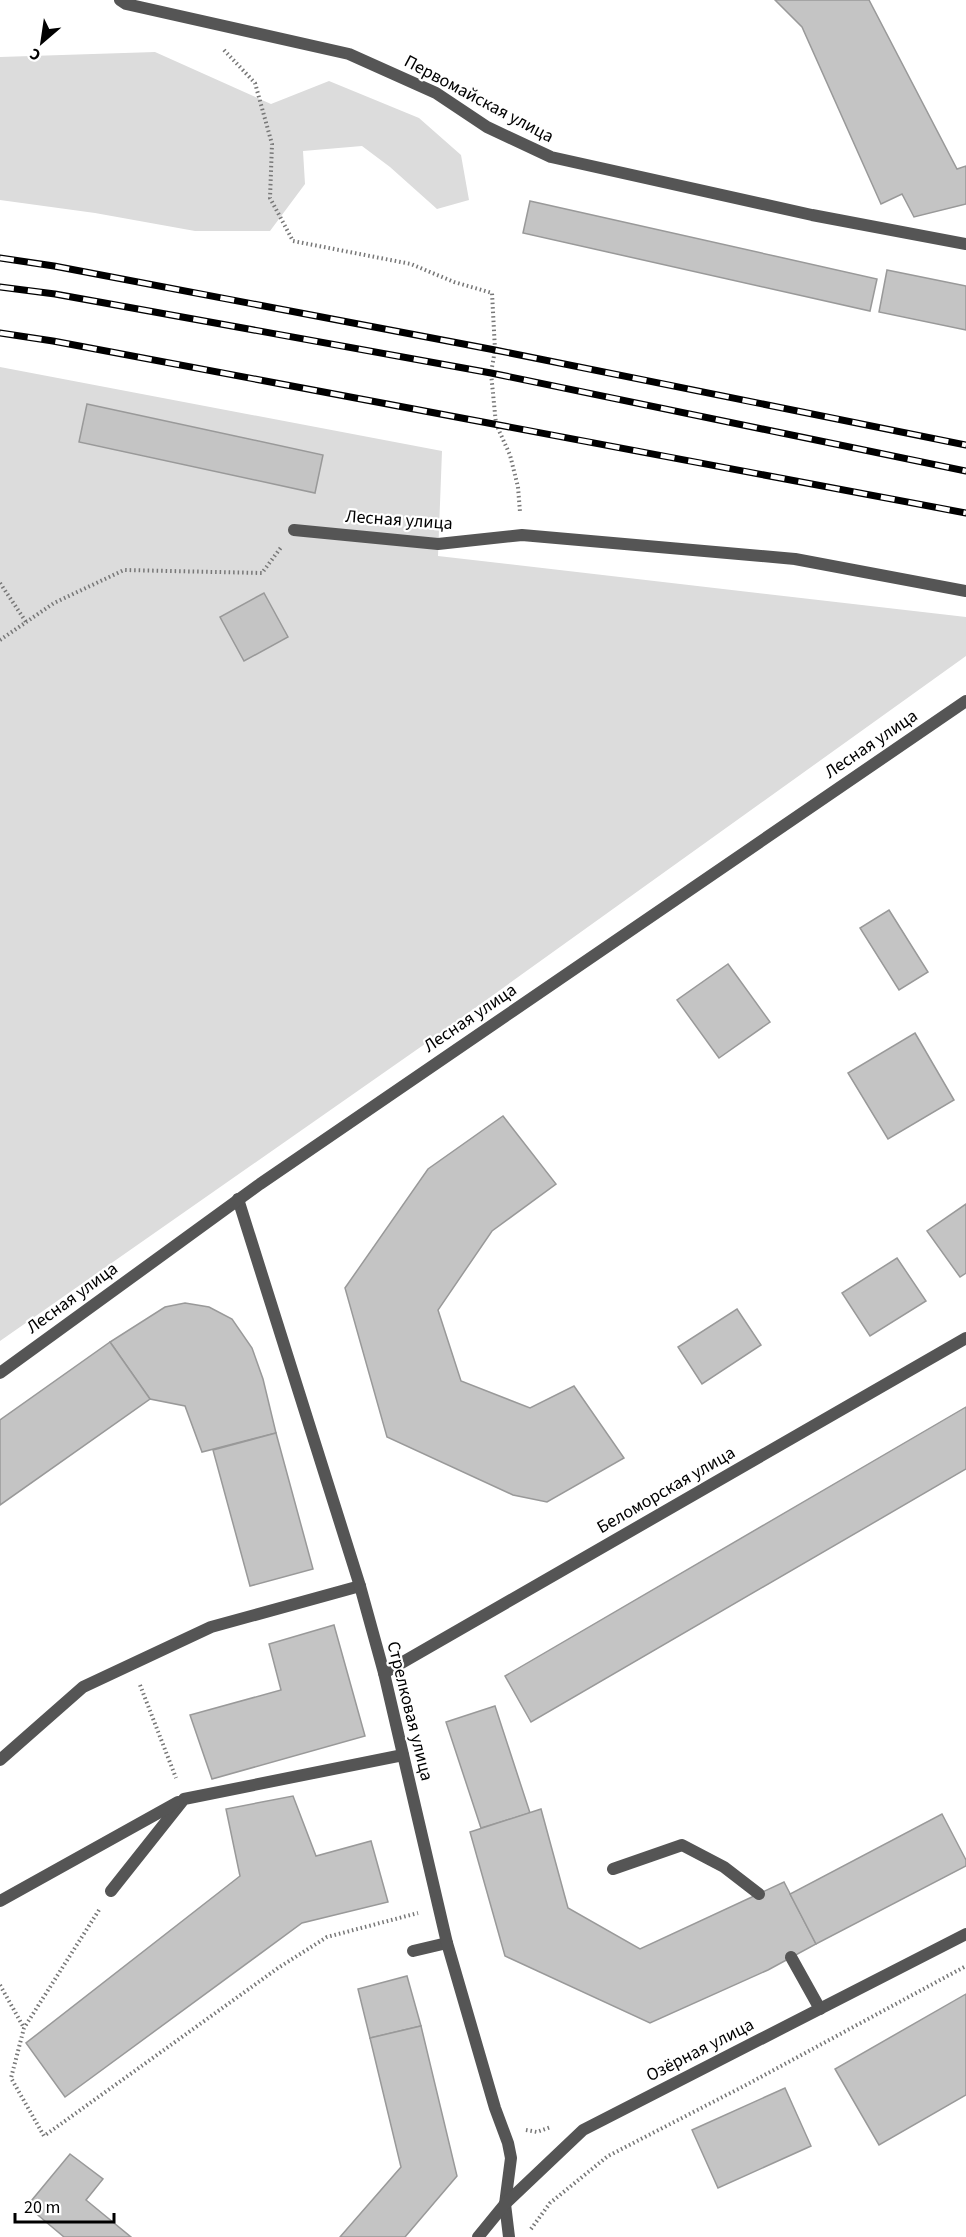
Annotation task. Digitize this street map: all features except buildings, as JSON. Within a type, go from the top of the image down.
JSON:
[{"type":"street","name":"Первомайская улица","points":[[120,0],[126,4],[349,54],[436,93],[487,126],[551,158],[812,215],[966,244]]},
{"type":"street","name":"Лесная улица","points":[[294,530],[438,544],[522,536],[795,560],[966,591]]},
{"type":"street","name":"Лесная улица","points":[[0,1373],[238,1199],[966,701]]},
{"type":"street","name":"Стрелковая улица","points":[[238,1199],[360,1586],[384,1673],[447,1943],[495,2108],[508,2143],[511,2158],[505,2204],[509,2237]]},
{"type":"street","name":"Беломорская улица","points":[[384,1673],[966,1338]]},
{"type":"street","points":[[0,1760],[83,1687],[211,1627],[360,1586]]},
{"type":"street","points":[[0,1901],[184,1799],[403,1755]]},
{"type":"street","points":[[111,1891],[184,1799]]},
{"type":"street","points":[[613,1869],[682,1845],[724,1867],[759,1894]]},
{"type":"street","name":"Озёрная улица","points":[[478,2237],[505,2204],[583,2130],[966,1934]]},
{"type":"street","points":[[413,1951],[447,1943]]},
{"type":"street","points":[[791,1958],[820,2009]]},
{"type":"path","points":[[219,46],[255,83],[272,144],[270,198],[293,242],[411,264],[454,282],[492,293],[495,350],[491,373],[496,424],[510,455],[518,487],[522,536]]},
{"type":"path","points":[[0,640],[54,603],[124,570],[262,573],[294,530]]},
{"type":"path","points":[[0,583],[26,622]]},
{"type":"path","points":[[132,1664],[184,1799]]},
{"type":"path","points":[[111,1891],[24,2028],[11,2078],[44,2136],[278,1968],[327,1937],[439,1908]]},
{"type":"path","points":[[525,2237],[550,2203],[608,2156],[746,2085],[966,1966]]},
{"type":"path","points":[[0,1985],[24,2028]]},
{"type":"shaded area","points":[[155,52],[271,104],[329,81],[419,118],[461,155],[469,200],[437,209],[390,167],[362,146],[303,151],[305,184],[270,231],[195,231],[95,213],[0,200],[0,57]]},
{"type":"shaded area","points":[[0,367],[442,451],[438,556],[966,617],[966,656],[422,1046],[0,1341]]},
{"type":"railway","points":[[0,258],[54,266],[495,350],[966,445]]},
{"type":"railway","points":[[0,287],[55,294],[491,373],[966,471]]},
{"type":"railway","points":[[0,333],[53,341],[966,513]]}]
